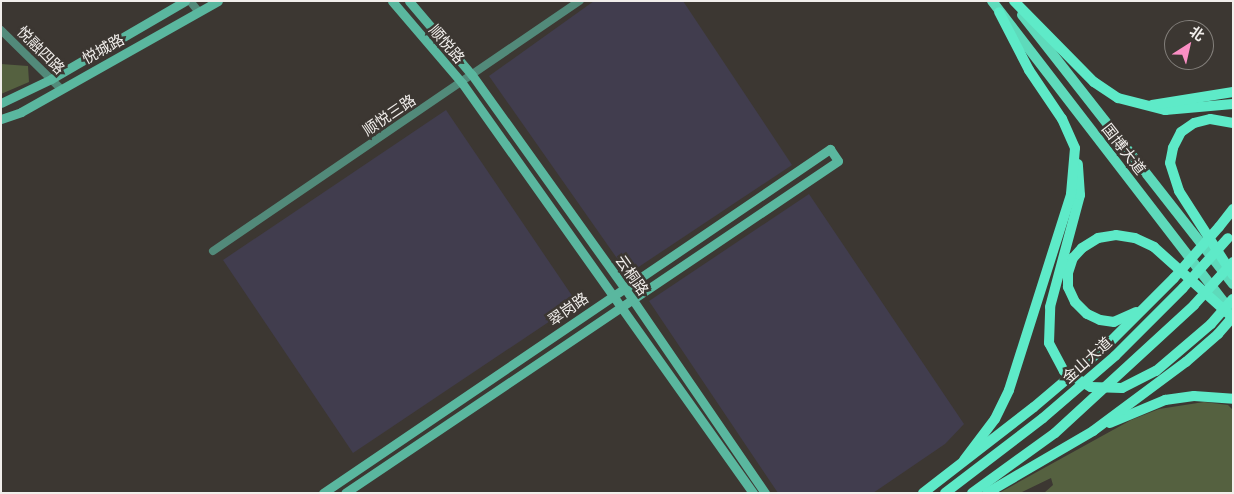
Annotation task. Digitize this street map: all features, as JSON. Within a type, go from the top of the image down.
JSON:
[{"type":"highway","points":[[1013,1],[1094,82],[1118,98],[1139,106],[1165,110],[1233,104]]},
{"type":"highway","points":[[999,12],[1029,70],[1062,119],[1075,148],[1080,195],[1050,308],[1049,343],[1064,371],[1091,387],[1122,388],[1156,371],[1211,324],[1233,299]]},
{"type":"highway","points":[[1139,106],[1202,99],[1233,92]]},
{"type":"highway","points":[[1233,124],[1210,119],[1194,123],[1181,132],[1172,148],[1170,163],[1179,191],[1233,276]]},
{"type":"highway","points":[[964,460],[995,419],[1009,390],[1071,194],[1075,148]]},
{"type":"highway","points":[[923,493],[1042,401],[1106,346],[1174,278],[1233,209]]},
{"type":"highway","points":[[987,493],[1093,430],[1186,362],[1218,334],[1233,317],[1172,260],[1135,238],[1116,235],[1098,238],[1082,248],[1073,258],[1068,273],[1068,288],[1075,302],[1086,314],[1114,322],[1146,307]]},
{"type":"highway","name":"金山大道","points":[[945,493],[1043,418],[1115,356],[1183,288],[1230,235]]},
{"type":"highway","points":[[972,493],[1055,433],[1194,305],[1233,262]]},
{"type":"highway","points":[[1093,430],[1165,400],[1194,396],[1233,399]]},
{"type":"main road","name":"悦城路","points":[[1,103],[51,79],[185,1]]},
{"type":"main road","name":"悦城路","points":[[1,119],[21,112],[218,1]]},
{"type":"main road","name":"顺悦路","points":[[392,1],[462,83]]},
{"type":"main road","name":"顺悦路","points":[[409,1],[472,75]]},
{"type":"main road","name":"国博大道","points":[[992,1],[1233,317]]},
{"type":"main road","name":"国博大道","points":[[1013,1],[1233,284]]},
{"type":"main road","name":"云桐路","points":[[472,75],[624,287],[765,493]]},
{"type":"main road","name":"云桐路","points":[[462,83],[614,294],[753,493]]},
{"type":"main road","name":"翠岗路","points":[[323,493],[830,149],[838,161],[345,493]]},
{"type":"street","points":[[190,1],[199,12]]},
{"type":"street","name":"顺悦三路","points":[[213,251],[580,1]]},
{"type":"street","name":"悦融四路","points":[[1,30],[61,89]]},
{"type":"shaded area","points":[[594,1],[683,1],[792,165],[628,274],[489,76]]},
{"type":"shaded area","points":[[446,110],[577,303],[353,453],[223,260]]},
{"type":"shaded area","points":[[809,194],[964,424],[945,444],[873,493],[778,493],[649,301]]},
{"type":"green space","points":[[1,64],[28,66],[29,82],[1,94]]},
{"type":"green space","points":[[1204,402],[1228,405],[1233,410],[1233,493],[1044,493],[1053,485],[1051,478],[1020,493],[999,493],[1131,420],[1159,409]]}]
